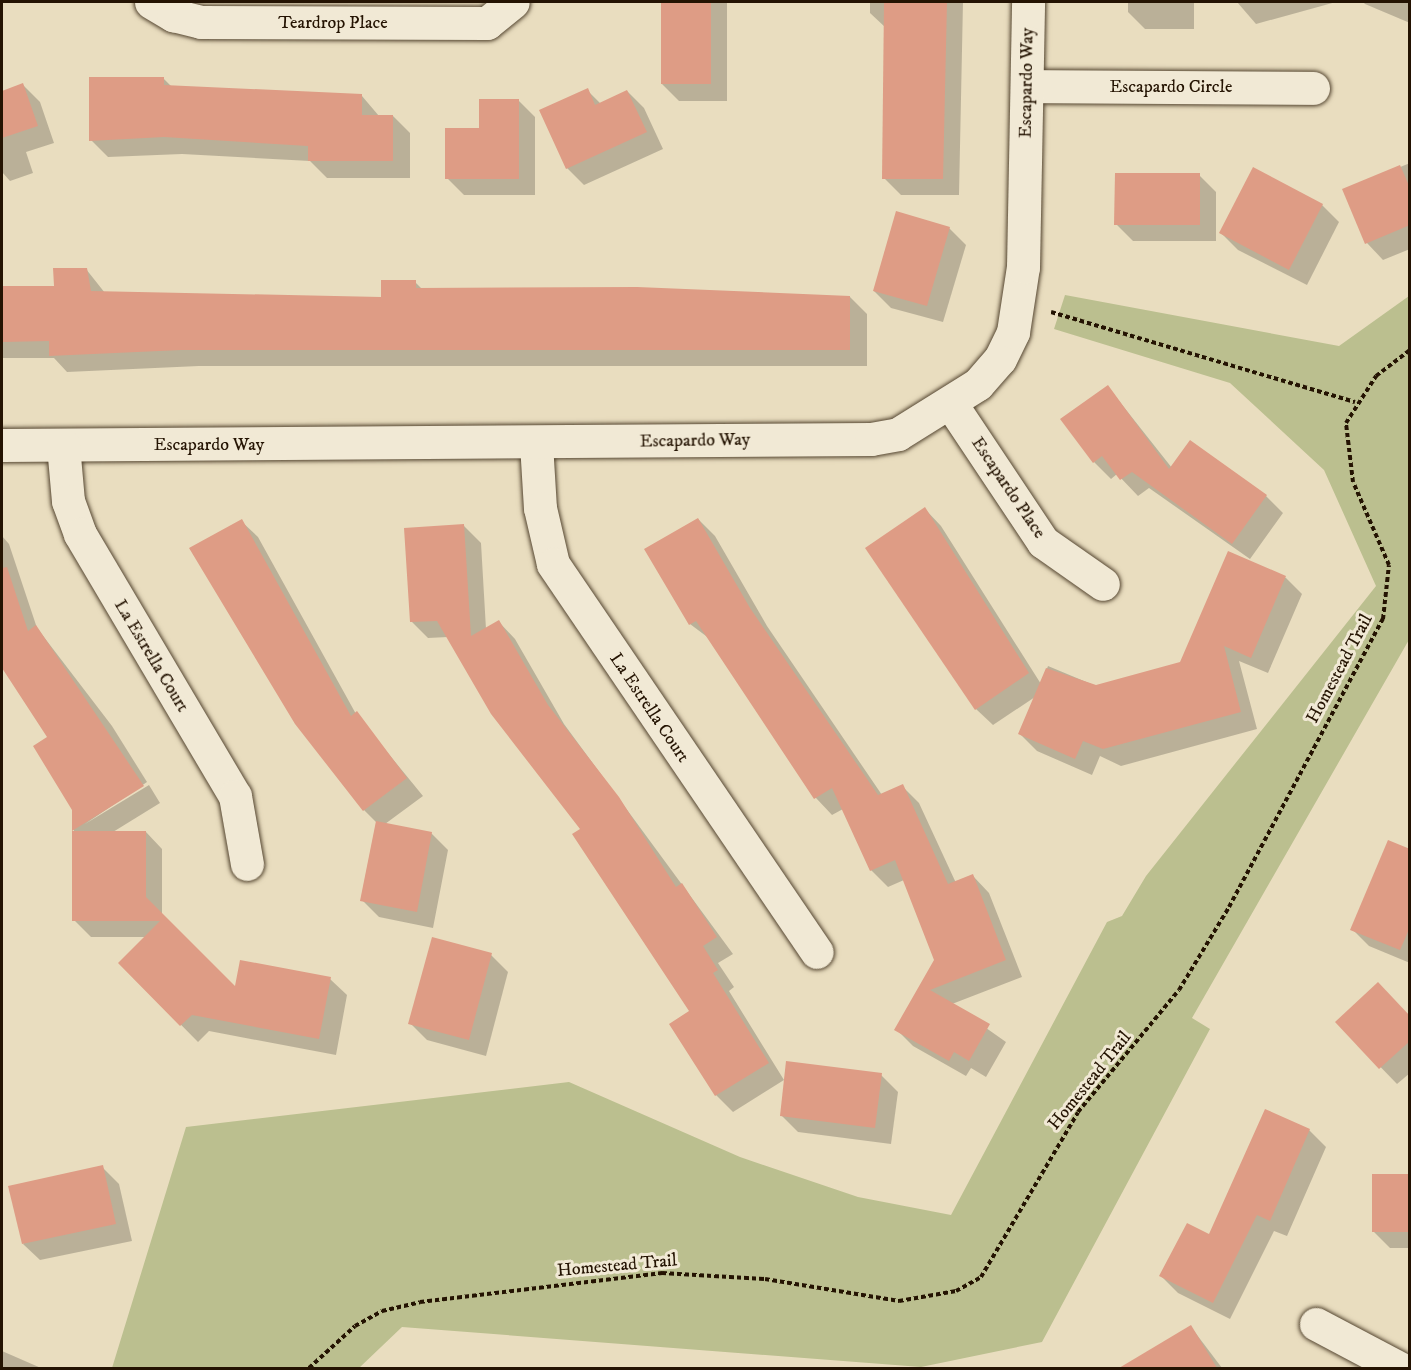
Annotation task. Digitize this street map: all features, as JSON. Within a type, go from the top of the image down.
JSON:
[{"type":"street","name":"Teardrop Place","points":[[151,2],[173,15],[201,22],[476,23],[487,23],[513,2]]},
{"type":"street","name":"Escapardo Way","points":[[2,446],[871,439],[916,426],[951,404],[1000,359],[1021,304],[1028,86],[1028,2]]},
{"type":"street","name":"Escapardo Circle","points":[[1028,86],[1313,88]]},
{"type":"street","name":"Escapardo Place","points":[[951,404],[1043,542],[1103,584]]},
{"type":"street","name":"La Estrella Court","points":[[536,443],[540,508],[553,564],[817,952]]},
{"type":"street","name":"La Estrella Court","points":[[63,445],[68,501],[80,534],[235,796],[247,864]]},
{"type":"street","points":[[1316,1324],[1399,1368]]},
{"type":"path","points":[[1021,304],[1355,402]]},
{"type":"path","name":"Homestead Trail","points":[[309,1368],[355,1326],[382,1311],[420,1302],[662,1273],[756,1278],[899,1301],[956,1291],[981,1277],[1078,1112],[1179,990],[1229,907],[1383,619],[1389,565],[1353,482],[1347,454],[1346,423],[1355,402],[1376,376],[1410,350]]},
{"type":"green space","points":[[1065,295],[1339,346],[1409,296],[1410,638],[1192,1018],[1210,1029],[1042,1342],[921,1367],[402,1327],[359,1368],[112,1368],[186,1127],[569,1082],[740,1157],[858,1197],[951,1215],[1107,922],[1122,916],[1146,876],[1376,586],[1324,470],[1230,383],[1054,329]]},
{"type":"building","points":[[661,2],[711,2],[711,84],[661,84]]},
{"type":"building","points":[[884,2],[947,2],[943,179],[882,179]]},
{"type":"building","points":[[89,77],[164,77],[164,85],[362,94],[362,115],[393,115],[393,161],[308,161],[308,146],[164,137],[89,141]]},
{"type":"building","points":[[23,83],[38,126],[2,138],[2,91]]},
{"type":"building","points":[[588,88],[595,105],[627,90],[647,132],[566,169],[539,110]]},
{"type":"building","points":[[479,99],[519,99],[519,179],[445,179],[445,128],[479,128]]},
{"type":"building","points":[[1400,165],[1410,188],[1410,225],[1365,244],[1342,189]]},
{"type":"building","points":[[1253,167],[1323,204],[1289,270],[1219,233]]},
{"type":"building","points":[[1115,173],[1200,173],[1200,225],[1114,225]]},
{"type":"building","points":[[896,211],[950,227],[927,306],[873,291]]},
{"type":"building","points":[[53,268],[87,268],[91,291],[381,297],[381,280],[416,280],[416,288],[637,287],[850,296],[850,350],[181,350],[49,356],[49,341],[2,342],[2,286],[54,286]]},
{"type":"building","points":[[1108,385],[1169,469],[1190,440],[1267,495],[1232,544],[1132,472],[1120,480],[1102,456],[1093,463],[1060,419]]},
{"type":"building","points":[[925,507],[1029,673],[975,710],[865,548]]},
{"type":"building","points":[[698,518],[750,608],[878,795],[903,784],[948,884],[973,874],[1006,960],[930,990],[990,1024],[969,1061],[954,1052],[949,1061],[894,1030],[934,960],[895,860],[870,871],[832,788],[814,799],[696,621],[689,625],[644,549]]},
{"type":"building","points":[[242,519],[351,716],[357,711],[407,778],[363,811],[295,724],[189,548]]},
{"type":"building","points":[[464,524],[471,636],[499,620],[548,705],[619,797],[676,887],[682,883],[717,937],[703,946],[718,970],[713,973],[769,1063],[715,1096],[669,1024],[689,1011],[572,834],[580,829],[491,714],[437,621],[410,622],[404,528]]},
{"type":"building","points":[[1228,551],[1286,576],[1251,658],[1224,646],[1241,712],[1103,749],[1083,741],[1075,759],[1018,734],[1046,668],[1096,685],[1180,662]]},
{"type":"building","points":[[7,567],[28,631],[36,625],[144,786],[72,831],[72,810],[33,746],[47,737],[2,668],[2,568]]},
{"type":"building","points":[[376,821],[432,832],[417,912],[360,901]]},
{"type":"building","points":[[72,831],[146,831],[146,897],[235,986],[240,960],[331,977],[319,1039],[192,1015],[180,1026],[118,963],[160,921],[72,921]]},
{"type":"building","points":[[1388,840],[1410,849],[1410,927],[1400,950],[1350,930]]},
{"type":"building","points":[[432,937],[492,953],[469,1040],[408,1024]]},
{"type":"building","points":[[1378,982],[1410,1016],[1410,1041],[1379,1069],[1335,1022]]},
{"type":"building","points":[[786,1061],[882,1073],[875,1128],[780,1116]]},
{"type":"building","points":[[1265,1109],[1310,1129],[1270,1221],[1257,1215],[1213,1303],[1159,1276],[1187,1223],[1209,1234]]},
{"type":"building","points":[[103,1165],[116,1224],[22,1244],[8,1186]]},
{"type":"building","points":[[1372,1174],[1410,1174],[1410,1232],[1372,1232]]},
{"type":"building","points":[[1191,1325],[1217,1368],[1119,1368]]}]
